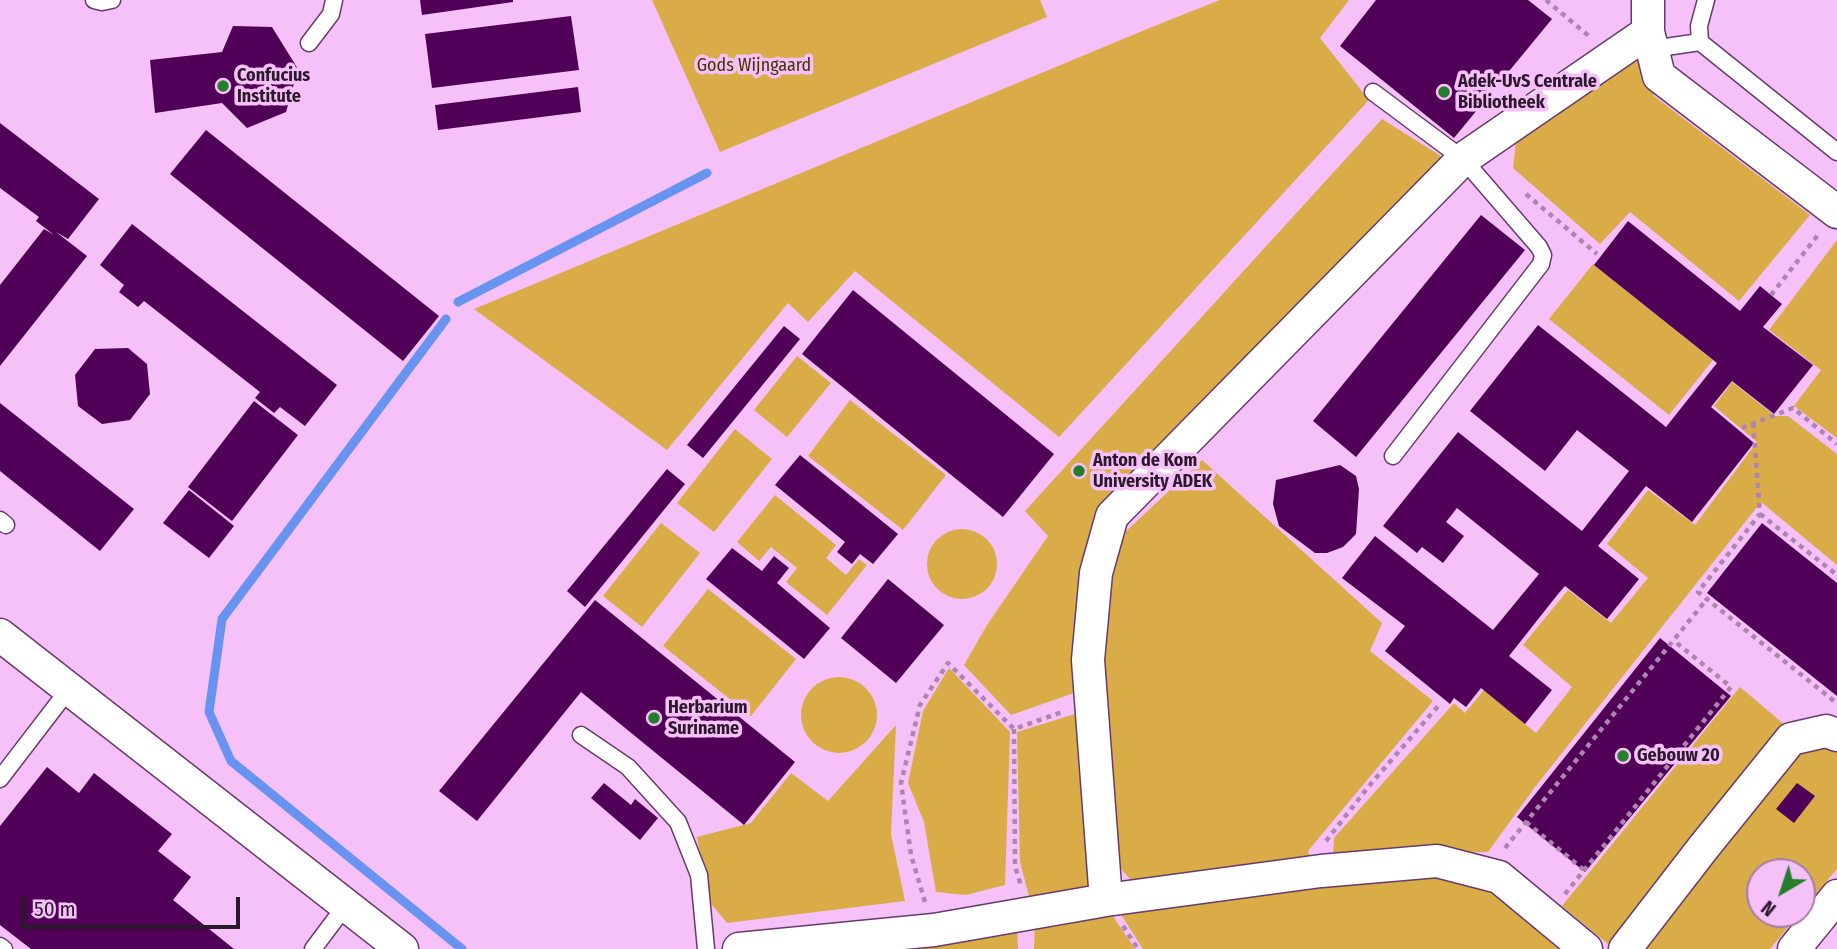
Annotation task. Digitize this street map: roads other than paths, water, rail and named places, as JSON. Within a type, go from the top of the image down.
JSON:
[{"type":"street","points":[[1648,0],[1650,41],[1659,76],[1837,211]]},
{"type":"street","points":[[1106,900],[1088,660],[1096,573],[1112,516],[1462,159],[1612,56],[1650,41]]},
{"type":"street","points":[[0,635],[402,949]]},
{"type":"street","points":[[1625,949],[1791,739],[1826,731],[1837,735]]},
{"type":"street","points":[[739,949],[934,930],[1106,900],[1321,871],[1437,861],[1499,877],[1586,949]]},
{"type":"street","points":[[1794,949],[1837,896]]},
{"type":"lane","points":[[94,0],[112,0]]},
{"type":"lane","points":[[309,43],[331,14],[334,0]]},
{"type":"lane","points":[[1700,42],[1699,26],[1706,0]]},
{"type":"lane","points":[[1650,41],[1700,42],[1837,152]]},
{"type":"lane","points":[[1373,92],[1462,159],[1542,252],[1542,260],[1393,456]]},
{"type":"lane","points":[[0,779],[69,689]]},
{"type":"lane","points":[[581,735],[628,767],[678,822],[699,875],[706,949]]},
{"type":"lane","points":[[313,949],[346,905]]},
{"type":"waterway","points":[[458,302],[707,173]]},
{"type":"waterway","points":[[446,319],[222,619],[209,712],[231,761],[462,949]]},
{"type":"place","name":"Confucius Institute","points":[[223,86]]},
{"type":"place","name":"Adek-UvS Centrale Bibliotheek","points":[[1444,92]]},
{"type":"place","name":"Anton de Kom University ADEK","points":[[1079,471]]},
{"type":"place","name":"Herbarium Suriname","points":[[654,718]]},
{"type":"place","name":"Gebouw 20","points":[[1623,756]]},
{"type":"park label","name":"Gods Wijngaard","points":[[754,66]]}]
